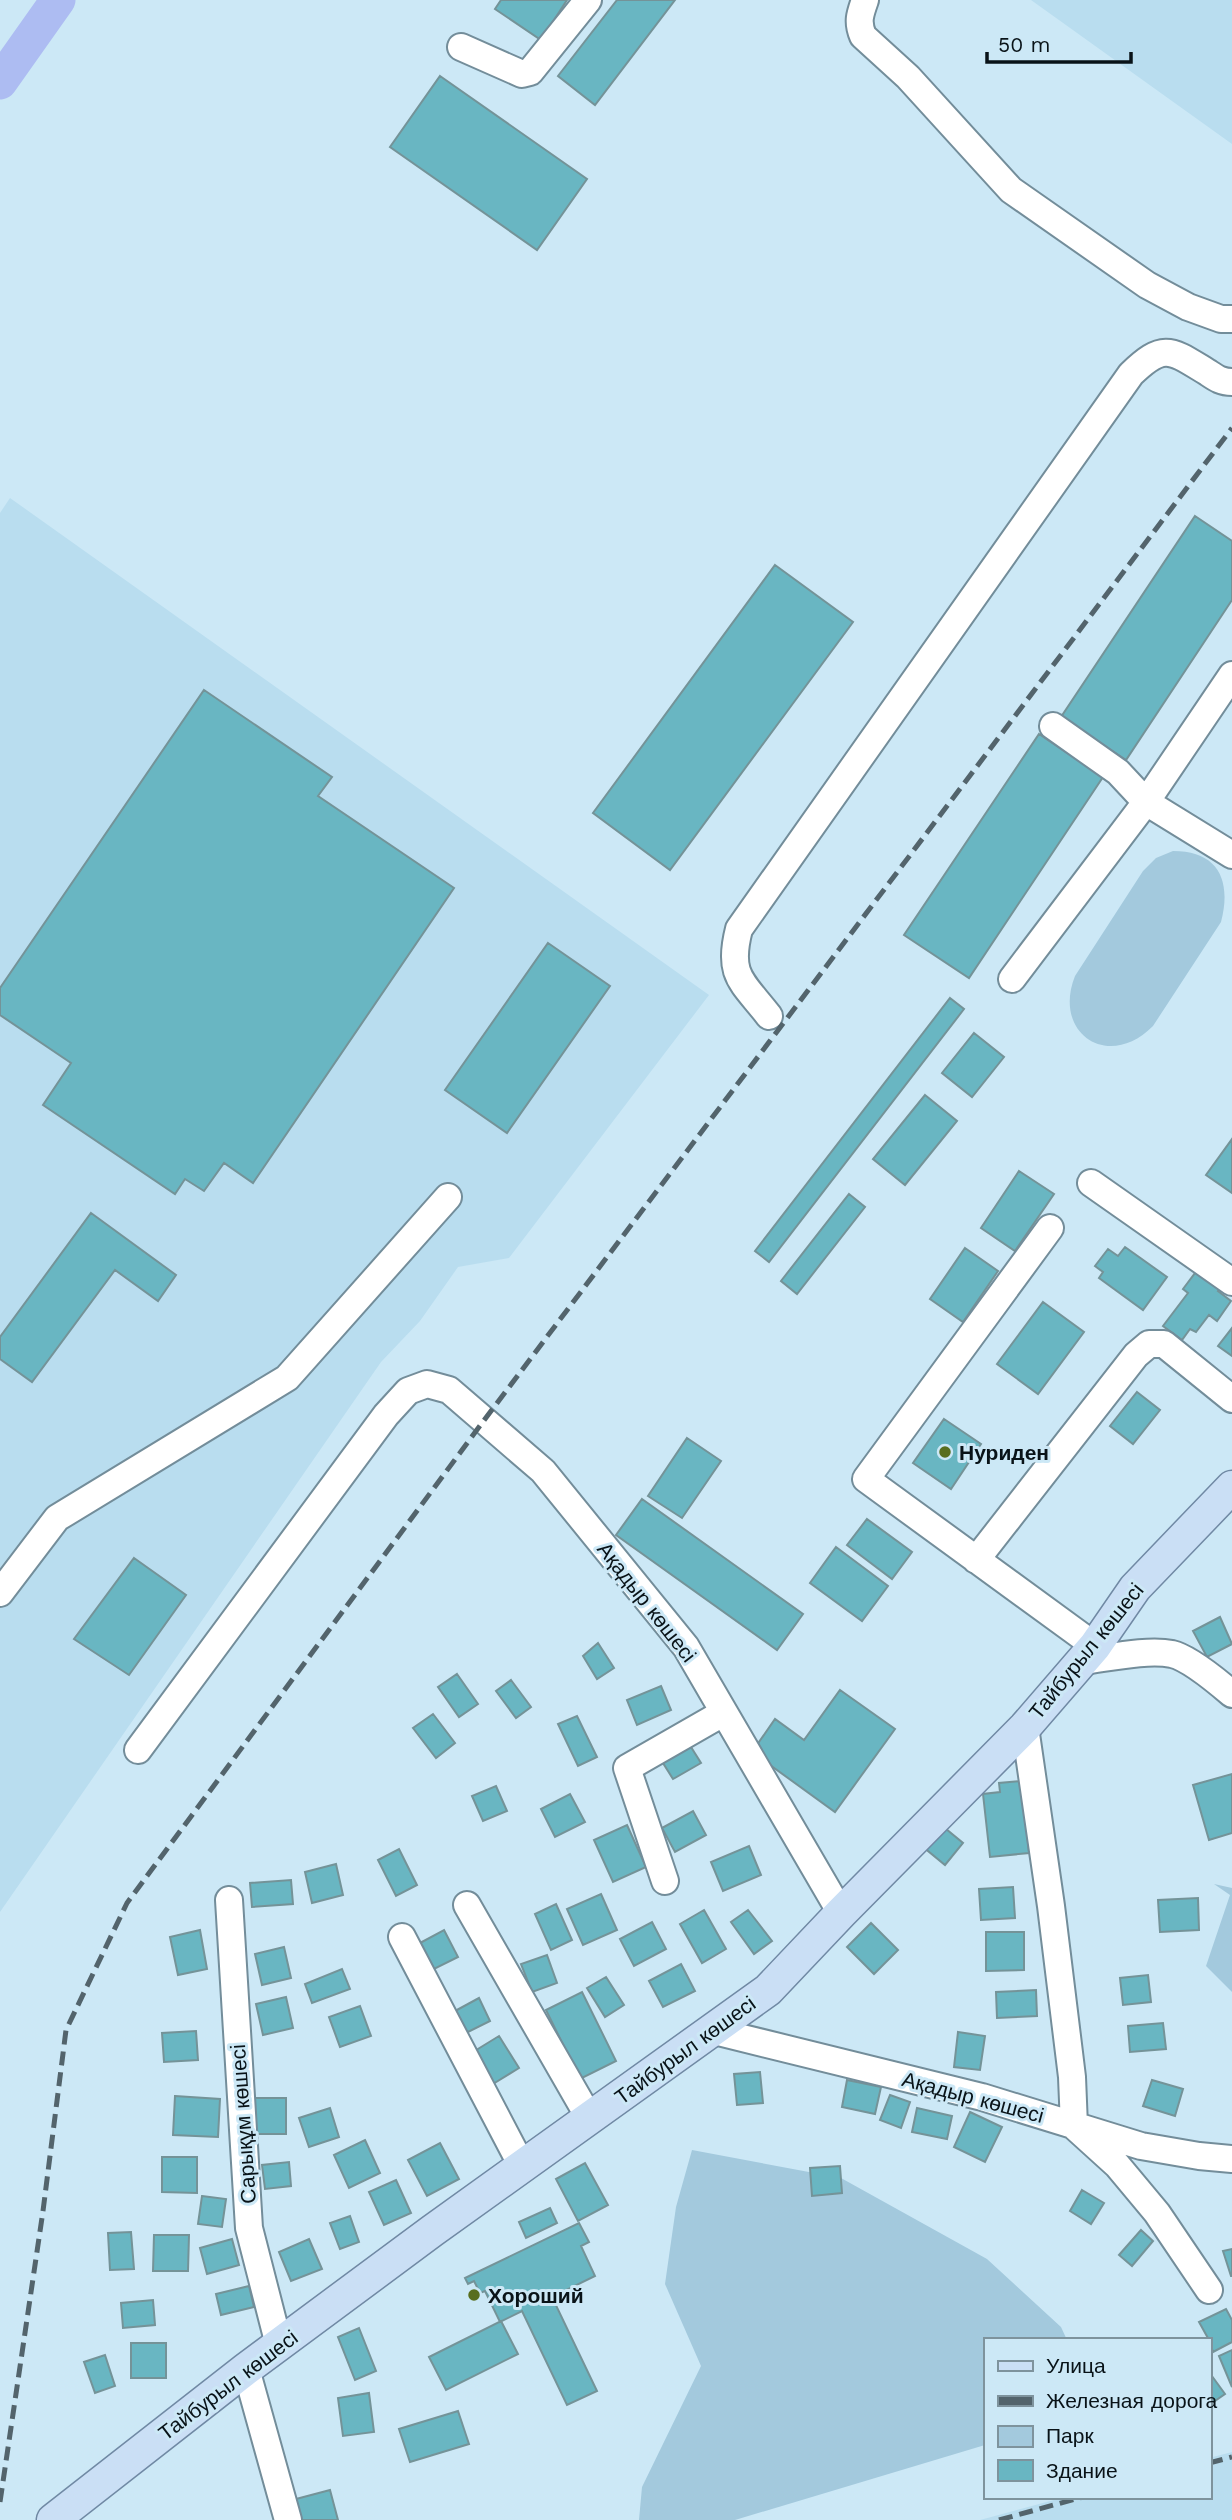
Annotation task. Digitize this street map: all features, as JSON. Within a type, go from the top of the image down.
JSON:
[{"type":"main road","name":"Тайбурыл көшесі","points":[[53,2520],[246,2369],[522,2166],[768,1990],[1025,1727],[1089,1653],[1135,1588],[1232,1487]]},
{"type":"street","points":[[461,47],[522,74],[530,72],[587,0]]},
{"type":"street","points":[[865,0],[859,16],[859,27],[863,36],[908,77],[1011,190],[1147,285],[1188,307],[1222,319],[1232,319]]},
{"type":"street","points":[[769,1016],[735,972],[734,959],[739,929],[1131,374],[1156,354],[1175,353],[1223,382],[1232,382]]},
{"type":"street","points":[[1012,979],[1146,802],[1232,675]]},
{"type":"street","points":[[1053,726],[1118,772],[1146,802],[1232,855]]},
{"type":"street","points":[[1091,1183],[1232,1282]]},
{"type":"street","points":[[0,1593],[57,1518],[286,1378],[448,1197]]},
{"type":"street","points":[[1050,1228],[866,1479],[976,1560],[1089,1653],[1173,1654],[1208,1674],[1232,1694]]},
{"type":"street","points":[[976,1560],[1136,1355],[1149,1344],[1164,1344],[1232,1399]]},
{"type":"street","name":"Ақадыр көшесі","points":[[138,1749],[386,1415],[408,1391],[427,1384],[449,1390],[543,1471],[686,1647],[841,1913]]},
{"type":"street","points":[[665,1881],[627,1768],[723,1713]]},
{"type":"street","points":[[1025,1727],[1051,1906],[1072,2077],[1074,2126],[1117,2165],[1157,2213],[1209,2290]]},
{"type":"street","name":"Сарықұм көшесі","points":[[229,1900],[249,2228],[279,2345]]},
{"type":"street","points":[[467,1905],[590,2119]]},
{"type":"street","points":[[402,1937],[522,2166]]},
{"type":"street","name":"Ақадыр көшесі","points":[[714,2031],[982,2097],[1141,2146],[1232,2159]]},
{"type":"street","points":[[246,2369],[288,2520]]},
{"type":"shaded area","points":[[1031,0],[1232,0],[1232,144]]},
{"type":"shaded area","points":[[10,498],[709,995],[509,1258],[458,1267],[420,1321],[381,1362],[0,1912],[0,513]]},
{"type":"shaded area","points":[[1232,2452],[1232,2520],[980,2520],[1058,2499],[1211,2499],[1211,2457]]},
{"type":"green space","points":[[1173,851],[1201,856],[1211,862],[1218,871],[1223,881],[1224,893],[1221,922],[1153,1026],[1136,1039],[1119,1045],[1103,1045],[1089,1040],[1078,1029],[1071,1015],[1070,997],[1075,976],[1143,871],[1156,858]]},
{"type":"green space","points":[[1214,1884],[1232,1888],[1232,1992],[1206,1966],[1230,1895]]},
{"type":"green space","points":[[692,2150],[841,2178],[987,2259],[1061,2327],[1066,2338],[984,2338],[984,2445],[735,2520],[639,2520],[642,2487],[701,2366],[665,2284],[676,2207]]},
{"type":"building","points":[[501,0],[567,0],[541,40],[495,9]]},
{"type":"building","points":[[617,0],[675,0],[595,105],[558,76]]},
{"type":"building","points":[[440,76],[587,179],[537,250],[390,147]]},
{"type":"building","points":[[1195,516],[1232,541],[1232,600],[1126,760],[1061,717]]},
{"type":"building","points":[[775,565],[853,622],[670,870],[593,813]]},
{"type":"building","points":[[204,690],[332,777],[318,796],[454,888],[253,1183],[224,1163],[204,1191],[185,1179],[175,1194],[43,1105],[71,1063],[0,1015],[0,988]]},
{"type":"building","points":[[1039,734],[1103,777],[969,978],[904,935]]},
{"type":"building","points":[[548,943],[610,986],[507,1133],[445,1090]]},
{"type":"building","points":[[950,998],[964,1009],[769,1262],[755,1251]]},
{"type":"building","points":[[974,1033],[1004,1057],[972,1097],[942,1073]]},
{"type":"building","points":[[925,1095],[957,1121],[905,1185],[873,1159]]},
{"type":"building","points":[[1232,1139],[1232,1193],[1206,1175]]},
{"type":"building","points":[[1019,1171],[1054,1194],[1015,1251],[981,1228]]},
{"type":"building","points":[[849,1194],[865,1207],[797,1294],[781,1281]]},
{"type":"building","points":[[91,1213],[176,1275],[158,1301],[115,1270],[32,1382],[0,1359],[0,1337]]},
{"type":"building","points":[[1125,1247],[1167,1277],[1143,1310],[1099,1278],[1103,1272],[1095,1266],[1108,1249],[1118,1256]]},
{"type":"building","points":[[965,1248],[998,1271],[963,1322],[930,1299]]},
{"type":"building","points":[[1198,1269],[1221,1287],[1218,1291],[1231,1301],[1217,1321],[1209,1315],[1196,1332],[1190,1329],[1182,1340],[1163,1326],[1188,1293],[1183,1289]]},
{"type":"building","points":[[1043,1302],[1084,1332],[1038,1394],[997,1364]]},
{"type":"building","points":[[1232,1328],[1232,1356],[1218,1346]]},
{"type":"building","points":[[1137,1392],[1160,1410],[1133,1444],[1110,1426]]},
{"type":"building","points":[[944,1419],[981,1444],[951,1489],[913,1463]]},
{"type":"building","points":[[687,1438],[721,1461],[682,1518],[648,1496]]},
{"type":"building","points":[[642,1499],[803,1614],[777,1650],[616,1535]]},
{"type":"building","points":[[867,1519],[912,1552],[892,1579],[847,1545]]},
{"type":"building","points":[[836,1547],[888,1586],[862,1621],[810,1583]]},
{"type":"building","points":[[134,1558],[186,1595],[129,1675],[74,1639]]},
{"type":"building","points":[[1220,1617],[1232,1644],[1207,1657],[1193,1631]]},
{"type":"building","points":[[598,1643],[614,1668],[597,1679],[583,1656]]},
{"type":"building","points":[[457,1674],[478,1704],[459,1717],[438,1687]]},
{"type":"building","points":[[511,1680],[531,1707],[516,1718],[496,1691]]},
{"type":"building","points":[[661,1686],[671,1710],[637,1725],[627,1700]]},
{"type":"building","points":[[840,1690],[895,1729],[835,1812],[752,1752],[775,1719],[804,1740]]},
{"type":"building","points":[[433,1714],[455,1743],[436,1758],[413,1728]]},
{"type":"building","points":[[577,1716],[597,1757],[578,1766],[558,1724]]},
{"type":"building","points":[[691,1747],[701,1763],[673,1779],[663,1763]]},
{"type":"building","points":[[1232,1774],[1232,1833],[1209,1840],[1193,1785]]},
{"type":"building","points":[[1022,1781],[1029,1853],[990,1857],[983,1794],[1000,1792],[999,1783]]},
{"type":"building","points":[[496,1786],[507,1811],[483,1821],[472,1796]]},
{"type":"building","points":[[570,1794],[585,1822],[555,1837],[541,1809]]},
{"type":"building","points":[[693,1811],[706,1835],[675,1852],[662,1828]]},
{"type":"building","points":[[940,1824],[963,1843],[945,1865],[922,1846]]},
{"type":"building","points":[[627,1825],[646,1867],[613,1882],[594,1840]]},
{"type":"building","points":[[749,1846],[761,1875],[723,1891],[711,1862]]},
{"type":"building","points":[[399,1849],[417,1885],[396,1896],[378,1860]]},
{"type":"building","points":[[336,1864],[343,1895],[312,1903],[305,1872]]},
{"type":"building","points":[[291,1880],[293,1904],[252,1907],[250,1883]]},
{"type":"building","points":[[1013,1887],[1015,1918],[981,1920],[979,1889]]},
{"type":"building","points":[[601,1894],[617,1930],[583,1945],[567,1909]]},
{"type":"building","points":[[1198,1898],[1199,1930],[1160,1932],[1158,1900]]},
{"type":"building","points":[[556,1904],[572,1940],[551,1950],[535,1914]]},
{"type":"building","points":[[704,1910],[726,1949],[702,1963],[680,1924]]},
{"type":"building","points":[[748,1910],[772,1941],[754,1954],[731,1922]]},
{"type":"building","points":[[652,1922],[666,1949],[634,1966],[620,1939]]},
{"type":"building","points":[[871,1923],[898,1950],[874,1974],[847,1947]]},
{"type":"building","points":[[200,1930],[207,1969],[178,1975],[170,1937]]},
{"type":"building","points":[[444,1930],[458,1957],[434,1969],[420,1943]]},
{"type":"building","points":[[986,1932],[1024,1932],[1024,1970],[986,1971]]},
{"type":"building","points":[[284,1947],[291,1978],[262,1985],[255,1954]]},
{"type":"building","points":[[547,1955],[557,1983],[532,1992],[521,1964]]},
{"type":"building","points":[[681,1964],[695,1991],[663,2007],[649,1981]]},
{"type":"building","points":[[342,1969],[350,1989],[312,2003],[305,1984]]},
{"type":"building","points":[[1148,1975],[1151,2002],[1123,2005],[1120,1978]]},
{"type":"building","points":[[606,1977],[624,2005],[605,2017],[587,1988]]},
{"type":"building","points":[[1036,1990],[1037,2016],[997,2018],[996,1992]]},
{"type":"building","points":[[582,1992],[616,2061],[580,2079],[546,2010]]},
{"type":"building","points":[[286,1997],[293,2028],[263,2035],[256,2004]]},
{"type":"building","points":[[479,1998],[490,2021],[466,2033],[455,2011]]},
{"type":"building","points":[[360,2006],[371,2036],[340,2047],[329,2017]]},
{"type":"building","points":[[1163,2023],[1166,2049],[1130,2052],[1128,2026]]},
{"type":"building","points":[[196,2031],[198,2060],[164,2062],[162,2033]]},
{"type":"building","points":[[958,2032],[985,2036],[980,2070],[954,2067]]},
{"type":"building","points":[[499,2036],[519,2068],[493,2084],[473,2052]]},
{"type":"building","points":[[760,2072],[763,2103],[737,2105],[734,2074]]},
{"type":"building","points":[[847,2080],[881,2087],[875,2114],[842,2107]]},
{"type":"building","points":[[1152,2080],[1183,2089],[1175,2116],[1143,2106]]},
{"type":"building","points":[[890,2095],[910,2102],[901,2128],[880,2120]]},
{"type":"building","points":[[175,2096],[220,2099],[218,2137],[173,2135]]},
{"type":"building","points":[[251,2098],[286,2098],[286,2134],[251,2134]]},
{"type":"building","points":[[330,2108],[339,2137],[309,2147],[299,2118]]},
{"type":"building","points":[[917,2108],[952,2116],[947,2139],[912,2132]]},
{"type":"building","points":[[970,2112],[1002,2127],[985,2162],[954,2147]]},
{"type":"building","points":[[365,2140],[380,2173],[349,2188],[334,2155]]},
{"type":"building","points":[[440,2143],[459,2179],[427,2196],[408,2160]]},
{"type":"building","points":[[162,2157],[197,2157],[197,2193],[162,2192]]},
{"type":"building","points":[[289,2162],[291,2186],[265,2189],[262,2165]]},
{"type":"building","points":[[585,2163],[608,2205],[578,2221],[556,2179]]},
{"type":"building","points":[[840,2166],[842,2193],[812,2196],[810,2168]]},
{"type":"building","points":[[396,2180],[411,2213],[384,2225],[369,2192]]},
{"type":"building","points":[[1082,2190],[1104,2203],[1091,2224],[1070,2211]]},
{"type":"building","points":[[202,2196],[226,2199],[222,2227],[198,2224]]},
{"type":"building","points":[[550,2208],[557,2223],[526,2238],[519,2222]]},
{"type":"building","points":[[350,2216],[359,2242],[340,2249],[330,2223]]},
{"type":"building","points":[[579,2223],[589,2242],[581,2246],[595,2276],[552,2297],[597,2391],[567,2405],[522,2311],[500,2322],[485,2291],[480,2293],[474,2281],[468,2284],[465,2278]]},
{"type":"building","points":[[1141,2230],[1153,2241],[1132,2266],[1119,2255]]},
{"type":"building","points":[[131,2232],[134,2269],[110,2270],[108,2233]]},
{"type":"building","points":[[154,2235],[189,2235],[188,2271],[153,2271]]},
{"type":"building","points":[[232,2239],[239,2265],[207,2274],[200,2248]]},
{"type":"building","points":[[309,2239],[322,2269],[291,2281],[279,2252]]},
{"type":"building","points":[[1232,2249],[1232,2276],[1231,2276],[1223,2251]]},
{"type":"building","points":[[249,2286],[254,2307],[221,2315],[216,2294]]},
{"type":"building","points":[[153,2300],[155,2325],[123,2328],[121,2303]]},
{"type":"building","points":[[1226,2309],[1232,2320],[1232,2342],[1213,2352],[1211,2338],[1208,2338],[1199,2322]]},
{"type":"building","points":[[501,2321],[518,2354],[446,2390],[429,2357]]},
{"type":"building","points":[[359,2328],[376,2371],[355,2380],[338,2337]]},
{"type":"building","points":[[131,2343],[166,2343],[166,2378],[131,2378]]},
{"type":"building","points":[[1232,2350],[1232,2387],[1219,2356]]},
{"type":"building","points":[[105,2355],[115,2386],[95,2393],[84,2362]]},
{"type":"building","points":[[1211,2375],[1225,2394],[1211,2404]]},
{"type":"building","points":[[369,2393],[374,2432],[343,2436],[338,2398]]},
{"type":"building","points":[[458,2411],[469,2444],[410,2462],[399,2429]]},
{"type":"building","points":[[330,2490],[338,2520],[301,2520],[296,2499]]},
{"type":"waterway","points":[[0,82],[58,0]]},
{"type":"railway","points":[[0,2502],[43,2211],[66,2030],[127,1903],[485,1419],[1232,428]]},
{"type":"railway","points":[[1211,2462],[1232,2457]]},
{"type":"railway","points":[[999,2520],[1076,2499]]},
{"type":"place","name":"Нуриден","points":[[945,1452]]},
{"type":"place","name":"Хороший","points":[[474,2295]]}]
